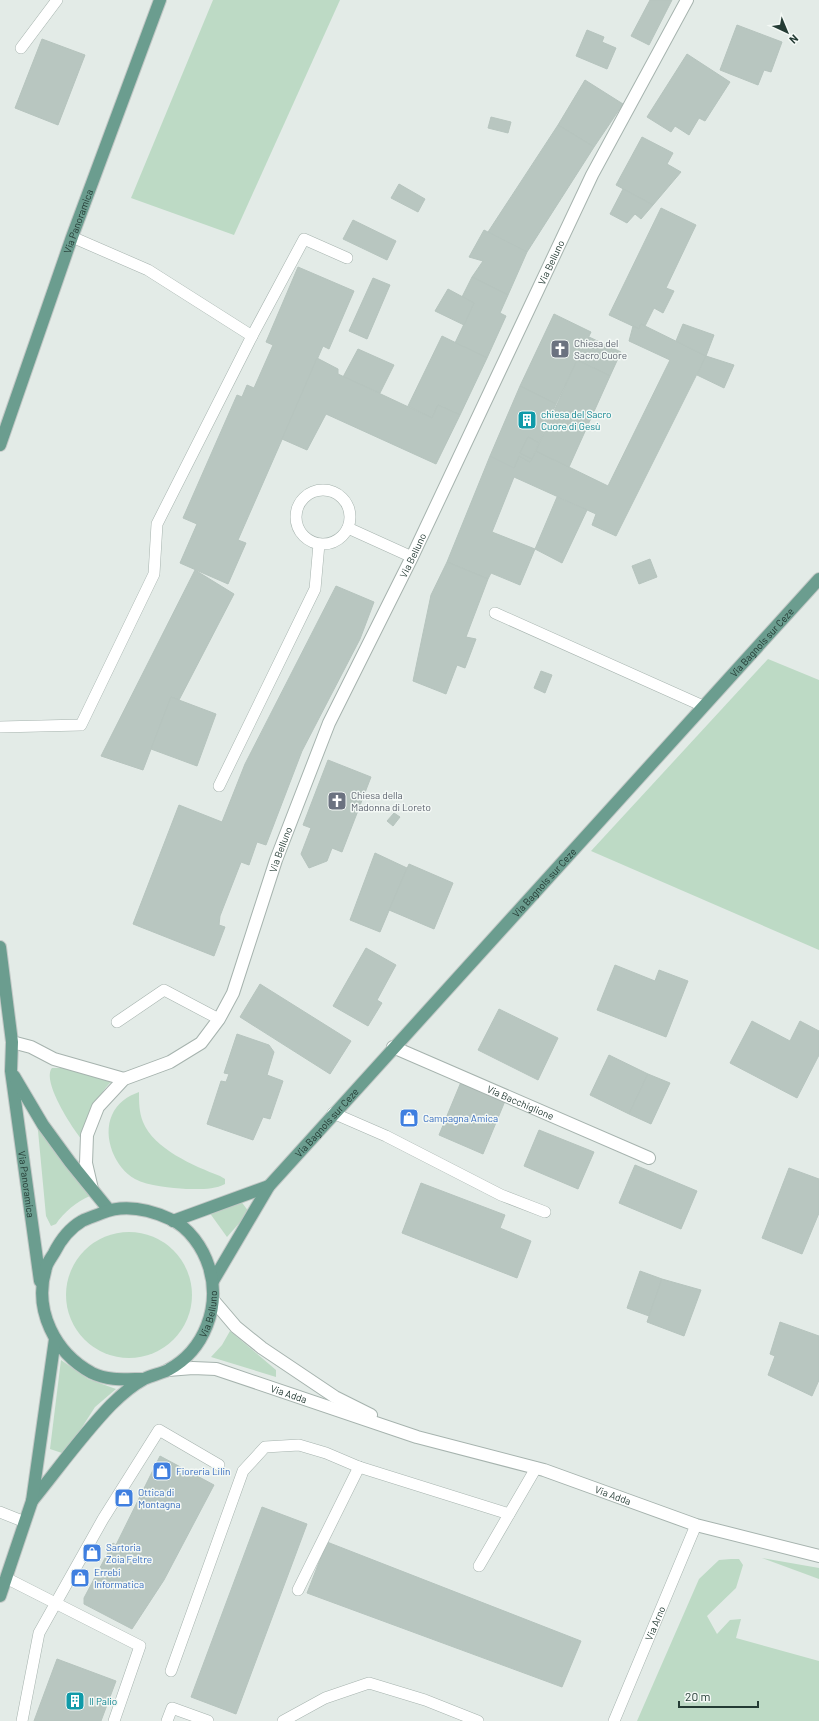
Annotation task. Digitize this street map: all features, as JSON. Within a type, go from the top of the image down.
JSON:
[{"type":"main road","name":"Via Panoramica","points":[[0,445],[72,237],[160,0]]},
{"type":"main road","name":"Via Bagnols sur Ceze","points":[[213,1281],[268,1186],[819,579]]},
{"type":"main road","name":"Via Panoramica","points":[[0,947],[12,1042],[11,1071],[42,1298]]},
{"type":"main road","points":[[11,1071],[43,1125],[70,1162],[109,1210]]},
{"type":"main road","name":"Via Bagnols sur Ceze","points":[[173,1220],[268,1186]]},
{"type":"main road","name":"Via Belluno","points":[[32,1501],[90,1428],[108,1408],[144,1379],[168,1370],[188,1356],[203,1336],[213,1309],[213,1281],[206,1257],[192,1237],[173,1220],[153,1211],[131,1208],[109,1210],[81,1222],[60,1242],[46,1268],[42,1298],[46,1319],[55,1339],[71,1359],[93,1373],[118,1380],[144,1379]]},
{"type":"main road","name":"Via Belluno","points":[[0,1596],[32,1501],[55,1339]]},
{"type":"street","name":"Via Belluno","points":[[92,1189],[86,1163],[88,1135],[98,1107],[124,1079],[170,1062],[201,1043],[219,1018],[233,993],[276,860],[329,723],[412,557],[592,175],[687,0]]},
{"type":"street","points":[[12,1042],[31,1047],[54,1058],[124,1079]]},
{"type":"street","name":"Via Bacchiglione","points":[[393,1047],[649,1158]]},
{"type":"street","name":"Via Adda","points":[[213,1300],[236,1327],[278,1360],[336,1397],[408,1433]]},
{"type":"street","name":"Via Adda","points":[[168,1370],[193,1368],[216,1369],[408,1433],[536,1468],[696,1525],[819,1556]]},
{"type":"lane","points":[[21,48],[57,0]]},
{"type":"lane","points":[[72,237],[148,270],[252,336]]},
{"type":"lane","points":[[0,728],[81,725],[154,574],[157,524],[252,336],[304,239],[347,258]]},
{"type":"lane","points":[[322,489],[331,490],[340,495],[346,501],[350,510],[348,528],[344,535],[337,541],[328,544],[319,544],[303,536],[295,520],[296,512],[299,503],[305,496],[313,491],[322,489]]},
{"type":"lane","points":[[348,528],[412,557]]},
{"type":"lane","points":[[219,786],[315,589],[319,544]]},
{"type":"lane","points":[[495,612],[703,706]]},
{"type":"lane","points":[[117,1022],[164,990],[219,1018]]},
{"type":"lane","points":[[333,1114],[386,1136],[501,1195],[545,1212]]},
{"type":"lane","points":[[22,1721],[39,1634],[103,1519],[160,1430],[219,1465]]},
{"type":"lane","points":[[171,1670],[243,1471],[266,1447],[299,1445],[326,1452],[359,1467],[508,1514]]},
{"type":"lane","points":[[298,1590],[359,1467]]},
{"type":"lane","points":[[479,1566],[536,1468]]},
{"type":"lane","points":[[0,1512],[25,1522]]},
{"type":"lane","name":"Via Arno","points":[[614,1721],[696,1525]]},
{"type":"lane","points":[[6,1578],[140,1646],[114,1721]]},
{"type":"lane","points":[[283,1721],[325,1698],[369,1683],[424,1700],[478,1721]]},
{"type":"lane","points":[[167,1721],[172,1708],[208,1721]]},
{"type":"green space","points":[[213,0],[340,0],[234,235],[131,198]]},
{"type":"green space","points":[[768,659],[819,680],[819,950],[591,851]]},
{"type":"green space","points":[[52,1068],[71,1068],[112,1081],[101,1094],[97,1102],[84,1142],[73,1128],[60,1106],[51,1084],[50,1074]]},
{"type":"green space","points":[[139,1092],[142,1118],[148,1132],[165,1148],[187,1162],[225,1179],[225,1184],[211,1188],[186,1189],[146,1183],[135,1179],[128,1174],[116,1160],[112,1151],[109,1124],[114,1111],[120,1104],[127,1098]]},
{"type":"green space","points":[[37,1120],[53,1150],[90,1194],[90,1196],[71,1208],[56,1224],[51,1226],[46,1216]]},
{"type":"green space","points":[[240,1200],[249,1212],[227,1237],[209,1212]]},
{"type":"green space","points":[[123,1232],[135,1232],[153,1236],[174,1250],[188,1271],[192,1295],[188,1319],[174,1340],[153,1354],[135,1358],[123,1358],[105,1354],[84,1340],[70,1319],[66,1301],[66,1289],[70,1271],[84,1250],[105,1236]]},
{"type":"green space","points":[[230,1331],[276,1370],[276,1377],[211,1357],[222,1345]]},
{"type":"green space","points":[[61,1360],[88,1379],[116,1389],[95,1407],[65,1454],[50,1449]]},
{"type":"green space","points":[[762,1558],[819,1568],[819,1579]]},
{"type":"green space","points":[[739,1559],[743,1565],[736,1588],[707,1616],[717,1634],[730,1620],[741,1619],[736,1638],[819,1661],[819,1721],[637,1721],[699,1579],[719,1560]]},
{"type":"building","points":[[650,0],[672,0],[649,45],[631,36]]},
{"type":"building","points":[[737,25],[782,42],[771,72],[764,70],[758,85],[720,70]]},
{"type":"building","points":[[587,30],[604,37],[602,42],[616,48],[607,69],[576,56]]},
{"type":"building","points":[[42,39],[85,55],[58,125],[15,108]]},
{"type":"building","points":[[687,54],[730,82],[705,121],[699,118],[689,135],[675,126],[671,132],[647,117]]},
{"type":"building","points":[[585,80],[623,104],[594,147],[558,125]]},
{"type":"building","points":[[491,117],[511,122],[508,133],[488,128]]},
{"type":"building","points":[[558,125],[594,147],[527,252],[488,232]]},
{"type":"building","points":[[642,137],[673,153],[667,164],[681,172],[653,205],[616,185]]},
{"type":"building","points":[[399,184],[425,199],[418,212],[391,198]]},
{"type":"building","points":[[623,189],[653,205],[641,219],[635,214],[627,223],[610,214]]},
{"type":"building","points":[[661,208],[696,225],[666,288],[674,291],[663,313],[654,308],[645,326],[641,324],[639,329],[609,315]]},
{"type":"building","points":[[353,220],[396,241],[387,260],[343,239]]},
{"type":"building","points":[[484,230],[527,252],[508,295],[472,277],[483,261],[469,257]]},
{"type":"building","points":[[298,267],[354,291],[329,349],[323,346],[238,540],[246,543],[228,584],[180,563],[197,524],[183,518],[237,395],[242,397],[247,385],[254,388],[273,345],[266,342]]},
{"type":"building","points":[[472,277],[508,295],[500,313],[506,316],[487,358],[455,343],[474,303],[462,297]]},
{"type":"building","points":[[373,278],[390,285],[367,339],[349,331]]},
{"type":"building","points":[[448,289],[474,303],[464,325],[435,311]]},
{"type":"building","name":"Chiesa del Sacro Cuore","points":[[554,314],[591,332],[556,404],[520,386]]},
{"type":"building","points":[[641,324],[706,356],[616,536],[592,525],[596,514],[514,477],[492,532],[535,549],[520,585],[491,573],[488,579],[447,562],[490,456],[514,468],[519,456],[530,462],[536,451],[608,486],[670,360],[629,341],[633,326],[639,329]]},
{"type":"building","points":[[683,324],[714,335],[706,356],[676,341]]},
{"type":"building","points":[[442,336],[487,358],[460,415],[438,405],[432,418],[408,406]]},
{"type":"building","points":[[589,337],[621,352],[610,376],[577,360]]},
{"type":"building","points":[[358,349],[394,365],[380,393],[343,377]]},
{"type":"building","points":[[706,356],[734,365],[724,388],[697,375]]},
{"type":"building","points":[[317,358],[338,369],[338,374],[432,418],[438,405],[460,415],[436,464],[326,414],[307,450],[282,439]]},
{"type":"building","points":[[577,360],[610,376],[569,467],[536,451]]},
{"type":"building","name":"chiesa del Sacro Cuore di Gesù","points":[[520,386],[556,404],[539,443],[528,437],[520,453],[532,459],[530,462],[519,456],[514,468],[490,456]]},
{"type":"building","points":[[528,437],[539,443],[532,459],[520,453]]},
{"type":"building","points":[[557,497],[587,510],[562,563],[535,549]]},
{"type":"building","points":[[650,559],[657,577],[639,584],[632,566]]},
{"type":"building","points":[[447,562],[488,579],[466,637],[476,639],[465,668],[457,665],[446,694],[413,681],[431,595]]},
{"type":"building","points":[[195,570],[234,594],[179,700],[171,697],[143,770],[101,756]]},
{"type":"building","points":[[336,586],[374,602],[360,639],[302,751],[266,845],[257,842],[249,865],[241,862],[220,916],[219,925],[225,927],[214,956],[133,924],[179,805],[222,822],[245,764]]},
{"type":"building","points":[[541,671],[552,675],[545,693],[534,688]]},
{"type":"building","points":[[171,697],[216,714],[197,766],[151,749]]},
{"type":"building","name":"Chiesa della Madonna di Loreto","points":[[328,760],[371,777],[342,852],[332,848],[327,861],[309,868],[301,854],[311,828],[303,825]]},
{"type":"building","points":[[394,813],[400,817],[393,826],[387,821]]},
{"type":"building","points":[[375,853],[407,868],[380,932],[350,920]]},
{"type":"building","points":[[409,864],[453,883],[434,929],[389,910]]},
{"type":"building","points":[[366,948],[396,965],[377,1000],[382,1003],[368,1026],[333,1006]]},
{"type":"building","points":[[615,965],[655,981],[659,970],[688,981],[666,1037],[597,1010]]},
{"type":"building","points":[[260,984],[351,1041],[330,1074],[240,1017]]},
{"type":"building","points":[[499,1009],[558,1038],[538,1080],[478,1050]]},
{"type":"building","points":[[752,1021],[790,1041],[800,1021],[819,1031],[819,1055],[797,1098],[730,1063]]},
{"type":"building","points":[[237,1034],[269,1045],[274,1052],[267,1075],[283,1081],[270,1119],[263,1117],[253,1140],[207,1124],[221,1081],[226,1082],[229,1074],[224,1073]]},
{"type":"building","points":[[609,1055],[648,1074],[629,1114],[590,1095]]},
{"type":"building","points":[[648,1074],[670,1083],[651,1124],[629,1114]]},
{"type":"building","points":[[461,1082],[505,1101],[483,1154],[439,1135]]},
{"type":"building","points":[[539,1130],[594,1152],[578,1189],[524,1166]]},
{"type":"building","points":[[635,1165],[697,1191],[681,1229],[619,1203]]},
{"type":"building","points":[[789,1168],[819,1179],[819,1213],[802,1254],[762,1238]]},
{"type":"building","points":[[421,1183],[505,1215],[500,1228],[531,1241],[517,1278],[402,1233]]},
{"type":"building","points":[[640,1271],[662,1279],[649,1316],[627,1308]]},
{"type":"building","points":[[662,1279],[701,1290],[684,1336],[647,1322]]},
{"type":"building","points":[[780,1322],[819,1336],[819,1380],[812,1396],[768,1375],[775,1356],[770,1354]]},
{"type":"building","points":[[160,1456],[214,1485],[164,1580],[132,1629],[84,1604],[84,1598],[113,1543],[116,1545]]},
{"type":"building","points":[[262,1507],[307,1524],[236,1714],[191,1697]]},
{"type":"building","points":[[327,1542],[581,1641],[562,1687],[307,1593]]},
{"type":"building","name":"Il Palio","points":[[57,1659],[116,1681],[101,1721],[34,1721]]},
{"type":"place","name":"Chiesa del Sacro Cuore","points":[[560,349]]},
{"type":"place","name":"chiesa del Sacro Cuore di Gesù","points":[[527,420]]},
{"type":"place","name":"Chiesa della Madonna di Loreto","points":[[337,801]]},
{"type":"place","name":"Campagna Amica","points":[[409,1118]]},
{"type":"place","name":"Fioreria Lilin","points":[[162,1471]]},
{"type":"place","name":"Ottica di Montagna","points":[[124,1498]]},
{"type":"place","name":"Sartoria Zoia Feltre","points":[[92,1553]]},
{"type":"place","name":"Errebi Informatica","points":[[80,1578]]},
{"type":"place","name":"Il Palio","points":[[75,1701]]}]
